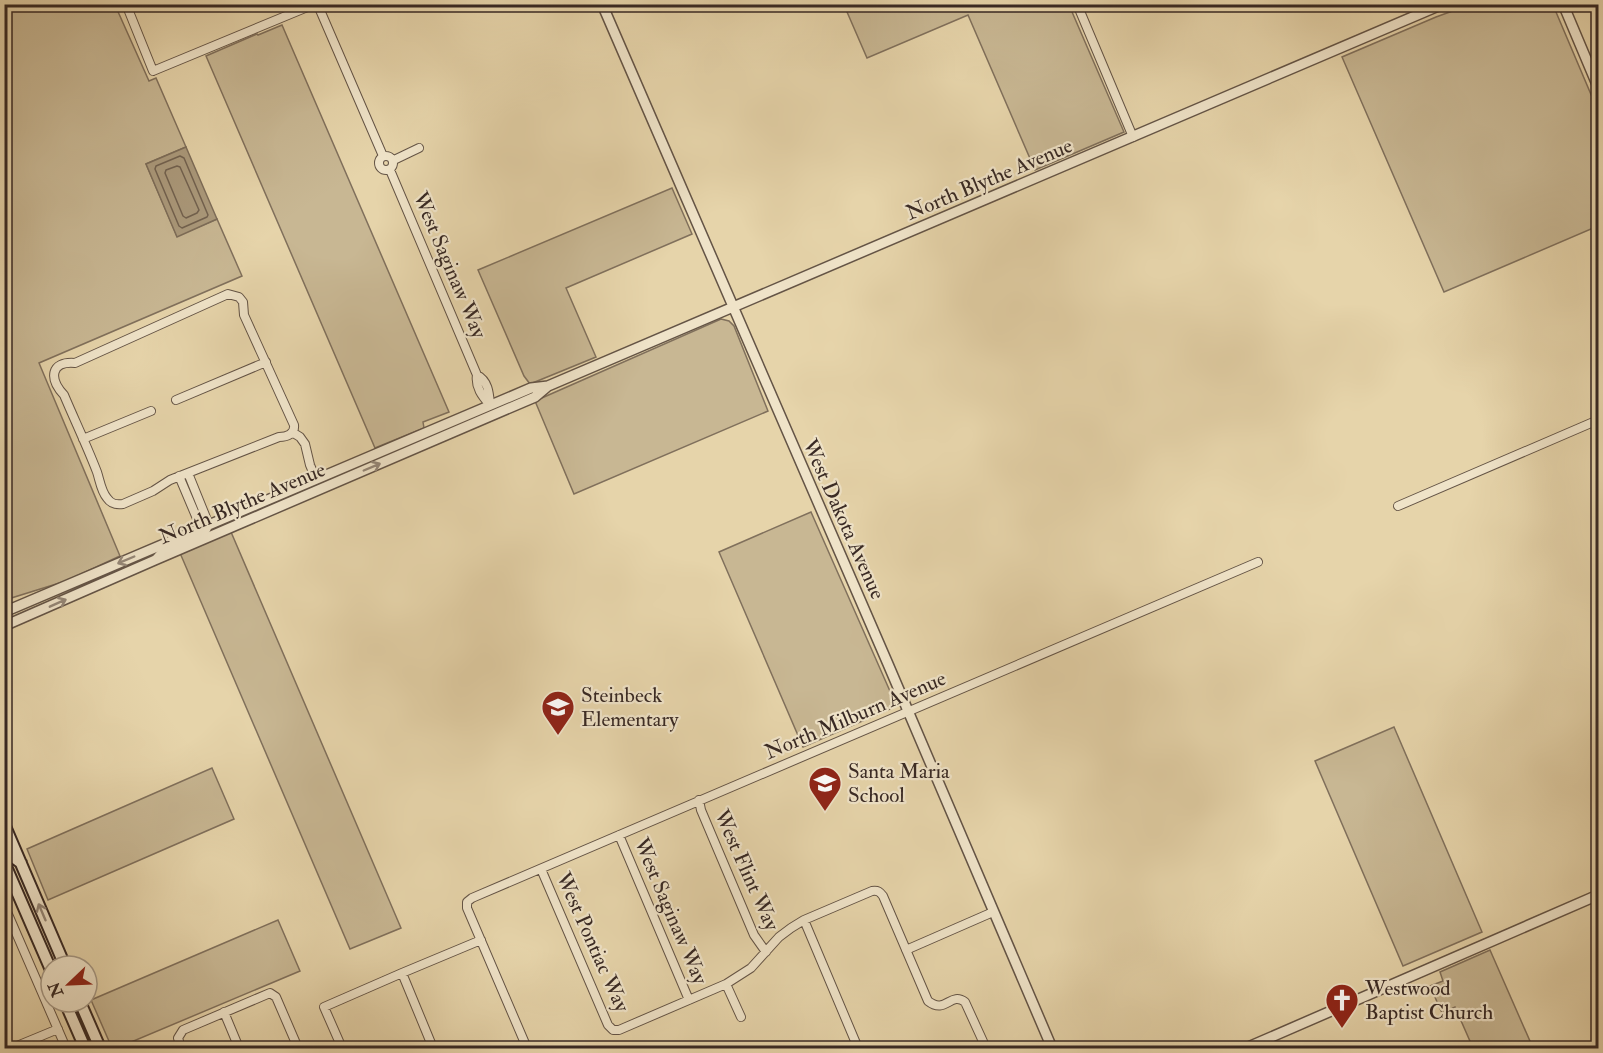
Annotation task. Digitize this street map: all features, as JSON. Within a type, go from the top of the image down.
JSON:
[{"type":"main road","points":[[4,824],[60,954]]},
{"type":"main road","points":[[4,843],[9,854],[21,863]]},
{"type":"main road","points":[[4,862],[44,954]]},
{"type":"main road","points":[[69,1014],[84,1048]]},
{"type":"main road","points":[[86,1014],[100,1048]]},
{"type":"street","points":[[126,4],[153,71],[310,5],[316,10],[322,7],[383,156]]},
{"type":"street","name":"West Dakota Avenue","points":[[602,4],[1052,1048]]},
{"type":"street","points":[[1077,4],[1133,138]]},
{"type":"street","name":"North Blythe Avenue","points":[[4,626],[535,397],[549,386],[1443,4]]},
{"type":"street","points":[[1563,4],[1599,87]]},
{"type":"street","points":[[394,160],[419,148]]},
{"type":"street","points":[[383,156],[389,156],[394,160],[394,166],[390,170],[384,171],[379,166],[379,160],[383,156]]},
{"type":"street","name":"West Saginaw Way","points":[[390,170],[477,375],[476,382],[481,395],[490,405]]},
{"type":"street","points":[[228,294],[239,297],[243,302],[244,315],[266,362],[294,424],[288,436],[279,437],[179,476],[153,491],[118,505],[109,501],[103,492],[64,395],[54,381],[57,368],[68,363],[75,363],[228,294]]},
{"type":"street","points":[[176,400],[266,362]]},
{"type":"street","name":"North Blythe Avenue","points":[[4,612],[531,387],[549,386]]},
{"type":"street","name":"North Blythe Avenue","points":[[432,441],[436,435],[486,414],[490,405]]},
{"type":"street","points":[[83,439],[151,411]]},
{"type":"street","points":[[1398,506],[1599,420]]},
{"type":"street","points":[[292,432],[300,437],[304,444],[316,479]]},
{"type":"street","name":"North Blythe Avenue","points":[[340,469],[344,479]]},
{"type":"street","points":[[188,473],[198,496],[205,526]]},
{"type":"street","points":[[179,476],[189,500],[205,526]]},
{"type":"street","points":[[189,500],[198,496]]},
{"type":"street","name":"North Blythe Avenue","points":[[154,560],[163,551],[203,534],[207,530],[205,526]]},
{"type":"street","name":"North Milburn Avenue","points":[[481,940],[467,908],[467,902],[472,898],[1258,562]]},
{"type":"street","name":"West Flint Way","points":[[699,800],[701,810],[754,934],[766,952]]},
{"type":"street","name":"West Saginaw Way","points":[[619,836],[689,1000]]},
{"type":"street","name":"West Pontiac Way","points":[[541,869],[608,1025],[613,1030],[619,1030],[689,1000]]},
{"type":"street","points":[[689,1000],[726,984],[751,968],[779,937],[804,920],[872,891],[880,892],[928,1001],[935,1006],[956,999],[965,1002],[986,1048]]},
{"type":"street","points":[[1246,1048],[1599,895]]},
{"type":"street","points":[[4,905],[66,1048]]},
{"type":"street","points":[[906,950],[993,912]]},
{"type":"street","name":"West Flint Way","points":[[804,920],[858,1048]]},
{"type":"street","points":[[342,1048],[324,1007],[481,940],[527,1048]]},
{"type":"street","points":[[402,973],[433,1048]]},
{"type":"street","name":"West Saginaw Way","points":[[726,984],[741,1017]]},
{"type":"street","points":[[181,1048],[178,1038],[183,1030],[270,993],[276,997],[298,1048]]},
{"type":"street","points":[[224,1012],[239,1048]]},
{"type":"street","points":[[12,1048],[58,1029]]},
{"type":"shaded area","points":[[4,5],[115,5],[149,81],[156,78],[186,147],[146,164],[177,236],[217,219],[242,276],[39,363],[120,556],[66,581],[8,599],[4,590]]},
{"type":"shaded area","points":[[844,5],[1069,5],[1124,132],[1035,170],[968,15],[867,58]]},
{"type":"shaded area","points":[[1469,5],[1553,5],[1598,111],[1598,226],[1444,292],[1342,57]]},
{"type":"shaded area","points":[[282,25],[449,412],[423,422],[424,428],[375,448],[206,56]]},
{"type":"shaded area","points":[[672,188],[692,234],[566,288],[596,357],[530,384],[524,376],[478,270]]},
{"type":"shaded area","points":[[721,319],[729,321],[734,326],[768,411],[574,494],[535,401]]},
{"type":"shaded area","points":[[811,512],[893,698],[890,709],[803,747],[719,552]]},
{"type":"shaded area","points":[[231,532],[401,928],[350,949],[180,553]]},
{"type":"shaded area","points":[[1394,727],[1482,932],[1403,966],[1315,761]]},
{"type":"shaded area","points":[[212,768],[234,819],[48,900],[27,849]]},
{"type":"shaded area","points":[[278,920],[300,971],[117,1048],[112,1048],[97,1014],[99,1014],[99,997]]},
{"type":"shaded area","points":[[1490,950],[1533,1048],[1473,1048],[1455,1007],[1442,1013],[1430,986],[1443,981],[1440,972]]},
{"type":"water","points":[[186,147],[217,219],[177,237],[146,164]]},
{"type":"place","name":"Steinbeck Elementary","points":[[558,736]]},
{"type":"place","name":"Santa Maria School","points":[[825,812]]},
{"type":"place","name":"Westwood Baptist Church","points":[[1342,1029]]}]
